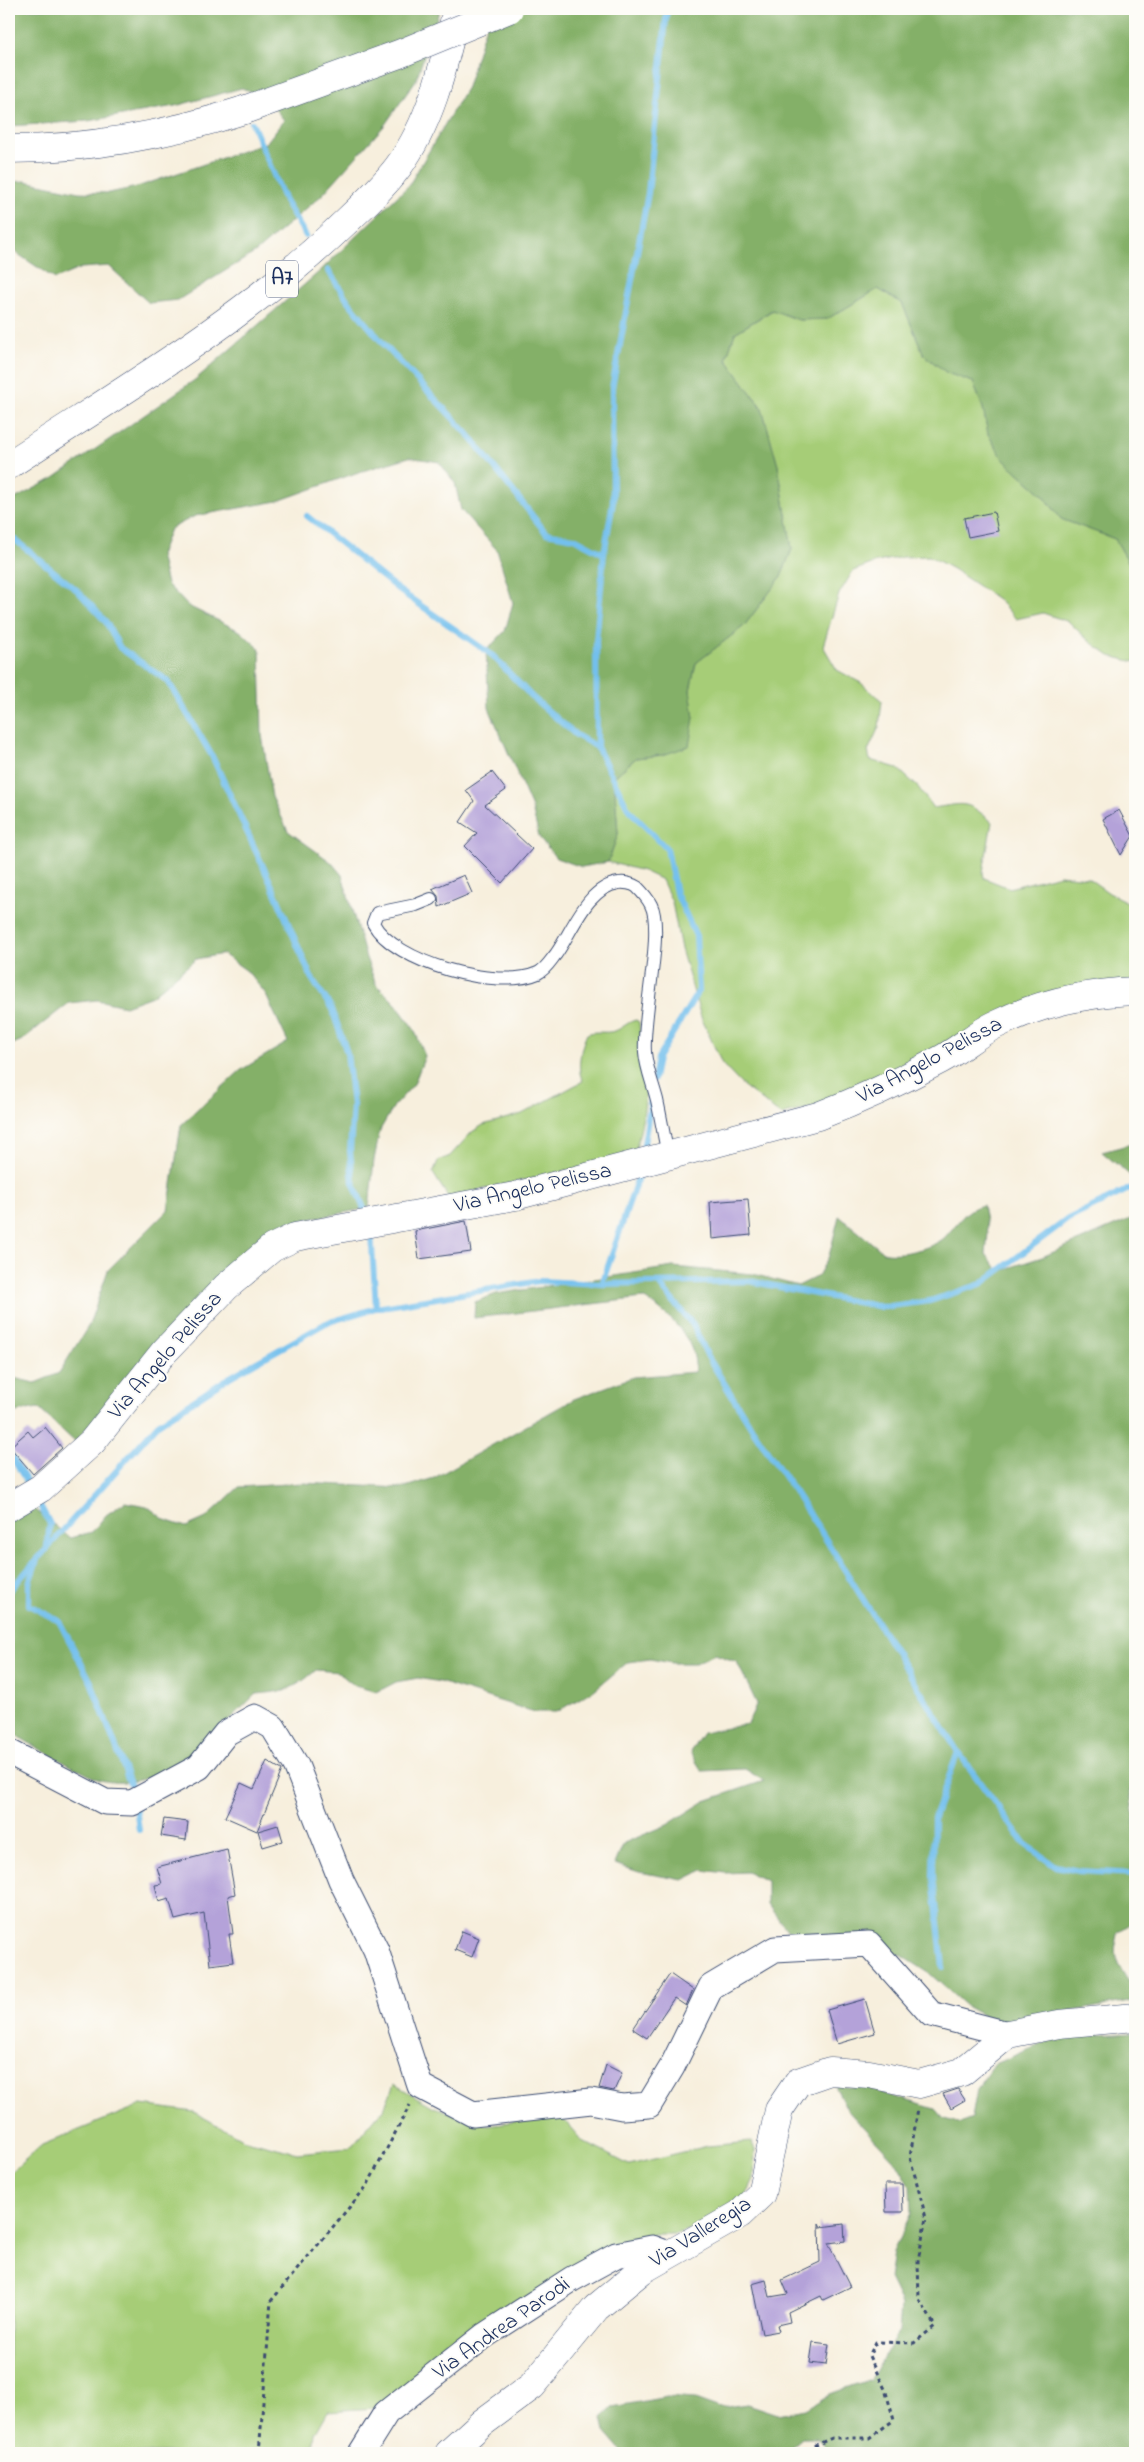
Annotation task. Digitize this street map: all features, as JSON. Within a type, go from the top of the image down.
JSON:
[{"type":"main road","name":"A7","points":[[9,465],[252,304],[313,253],[354,214],[398,167],[428,112],[442,73],[457,9]]},
{"type":"main road","points":[[9,149],[52,149],[114,142],[164,133],[244,110],[399,54],[509,9]]},
{"type":"main road","name":"Via Angelo Pelissa","points":[[9,1507],[41,1488],[92,1442],[164,1352],[226,1287],[272,1248],[295,1237],[515,1196],[818,1116],[850,1104],[941,1060],[993,1026],[1018,1015],[1081,995],[1135,991]]},
{"type":"main road","name":"Via Valleregia","points":[[449,2453],[482,2423],[532,2386],[596,2308],[642,2270],[740,2214],[761,2194],[779,2110],[798,2082],[830,2071],[869,2074],[919,2084],[962,2072],[1008,2034],[1060,2024],[1135,2017]]},
{"type":"street","points":[[9,1752],[105,1802],[132,1803],[199,1767],[226,1733],[255,1717],[273,1727],[296,1765],[341,1880],[376,1950],[420,2086],[473,2114],[591,2101],[622,2107],[649,2105],[672,2067],[711,1987],[776,1949],[869,1944],[931,2014],[1008,2034]]},
{"type":"street","name":"Via Andrea Parodi","points":[[361,2453],[386,2414],[484,2336],[572,2279],[616,2255],[652,2248],[668,2254]]},
{"type":"lane","points":[[431,899],[416,905],[377,913],[373,922],[383,937],[408,953],[446,969],[482,977],[516,978],[540,972],[550,963],[598,890],[609,884],[623,882],[636,886],[652,905],[655,935],[644,1034],[645,1054],[668,1156]]},
{"type":"path","points":[[822,2453],[816,2445],[832,2438],[869,2438],[894,2420],[884,2389],[869,2356],[876,2342],[914,2343],[935,2326],[919,2299],[918,2261],[926,2218],[910,2157],[918,2115],[919,2084]]},
{"type":"path","points":[[259,2453],[271,2302],[367,2186],[420,2086]]},
{"type":"green space","points":[[9,9],[440,9],[416,80],[384,126],[322,195],[256,252],[178,300],[149,303],[109,266],[81,268],[55,279],[9,248],[9,182],[25,181],[79,192],[109,193],[137,187],[266,143],[284,120],[267,99],[242,88],[175,106],[88,121],[9,126]]},
{"type":"green space","points":[[491,9],[1135,9],[1135,573],[1115,539],[1061,519],[1044,496],[1003,459],[988,434],[983,408],[973,382],[947,373],[924,355],[902,303],[878,289],[827,319],[799,320],[772,310],[735,333],[726,359],[762,408],[778,466],[792,549],[781,577],[744,626],[696,663],[690,690],[694,718],[689,746],[663,755],[636,758],[614,777],[618,834],[608,862],[582,867],[556,858],[539,837],[532,808],[489,708],[486,651],[505,631],[513,603],[497,550],[461,510],[455,483],[439,462],[409,457],[356,473],[278,501],[195,516],[170,529],[160,555],[167,584],[188,606],[240,631],[260,649],[262,735],[272,797],[288,831],[331,862],[342,875],[366,958],[376,984],[396,1004],[414,1029],[425,1056],[414,1084],[394,1106],[380,1130],[374,1160],[369,1208],[289,1223],[252,1244],[75,1442],[38,1408],[16,1412],[9,1408],[9,1377],[35,1383],[59,1373],[89,1325],[108,1270],[168,1210],[181,1125],[241,1070],[288,1042],[265,993],[247,971],[223,954],[196,959],[152,996],[125,1006],[97,1000],[69,1003],[22,1040],[9,1046],[9,502],[54,478],[196,379],[320,271],[409,185],[467,87]]},
{"type":"green space","points":[[878,289],[902,303],[924,355],[947,373],[973,382],[983,408],[988,434],[1003,459],[1044,496],[1061,519],[1115,539],[1135,573],[1135,662],[1110,656],[1089,641],[1069,622],[1043,613],[1016,619],[998,599],[953,569],[929,556],[903,557],[877,562],[853,571],[839,594],[823,646],[837,670],[861,683],[882,701],[879,727],[868,751],[870,760],[897,768],[918,787],[933,808],[959,804],[965,805],[976,810],[992,822],[983,872],[984,878],[1009,888],[1060,875],[1088,878],[1109,893],[1135,906],[1135,980],[924,1056],[817,1106],[781,1115],[741,1084],[722,1064],[701,1017],[681,949],[672,902],[662,880],[643,871],[608,862],[618,834],[614,777],[636,758],[663,755],[694,718],[690,690],[696,663],[744,626],[781,577],[792,549],[778,466],[762,408],[726,359],[735,333],[773,310],[799,320],[827,319]]},
{"type":"green space","points":[[636,1020],[639,1022],[646,1089],[643,1118],[634,1156],[448,1197],[433,1173],[438,1161],[450,1156],[472,1132],[483,1125],[522,1114],[583,1081],[580,1071],[580,1058],[587,1034],[615,1031]]},
{"type":"green space","points":[[1135,1143],[1135,1176],[1132,1177],[1102,1152]]},
{"type":"green space","points":[[983,1205],[988,1233],[986,1254],[999,1271],[1042,1257],[1135,1217],[1135,1780],[1130,1791],[1135,1815],[1135,1921],[1118,1932],[1115,1952],[1116,1958],[1132,1988],[1135,2000],[1008,2023],[987,2018],[967,2007],[929,1973],[901,1955],[827,1935],[790,1934],[767,1904],[767,1881],[747,1872],[725,1873],[703,1870],[683,1880],[639,1872],[615,1864],[624,1843],[667,1825],[705,1801],[764,1781],[745,1769],[702,1771],[690,1752],[703,1733],[747,1724],[757,1704],[737,1662],[715,1654],[695,1663],[672,1663],[650,1659],[628,1662],[593,1691],[556,1712],[534,1712],[440,1682],[418,1678],[396,1682],[377,1692],[355,1686],[338,1672],[316,1670],[302,1681],[282,1691],[256,1694],[205,1742],[167,1770],[146,1778],[123,1782],[95,1778],[9,1731],[9,1519],[36,1510],[70,1538],[92,1532],[106,1515],[125,1502],[147,1506],[165,1520],[186,1527],[206,1518],[239,1487],[303,1483],[402,1488],[434,1478],[574,1399],[633,1377],[695,1372],[695,1360],[686,1338],[662,1311],[643,1298],[474,1318],[475,1302],[496,1294],[673,1267],[753,1274],[798,1286],[818,1276],[829,1256],[839,1216],[883,1252],[897,1253],[933,1245],[945,1237],[966,1213]]},
{"type":"green space","points":[[1135,2033],[1135,2453],[831,2453],[816,2438],[802,2438],[784,2453],[624,2453],[605,2431],[602,2418],[612,2407],[667,2397],[695,2399],[720,2408],[748,2404],[778,2414],[806,2409],[830,2394],[871,2379],[899,2331],[901,2304],[889,2279],[893,2252],[911,2213],[910,2186],[897,2163],[848,2111],[835,2086],[866,2088],[935,2109],[944,2119],[959,2123],[972,2118],[977,2089],[994,2064],[1059,2037]]},
{"type":"green space","points":[[394,2084],[434,2107],[486,2125],[538,2116],[564,2120],[582,2141],[629,2165],[708,2146],[751,2142],[755,2150],[754,2179],[743,2202],[716,2221],[675,2234],[655,2234],[615,2245],[502,2318],[441,2352],[419,2367],[404,2390],[375,2408],[328,2411],[315,2434],[313,2453],[9,2453],[9,2174],[42,2145],[141,2105],[194,2112],[242,2139],[297,2153],[350,2148],[385,2107]]},
{"type":"building","points":[[994,512],[998,531],[968,537],[964,518]]},
{"type":"building","points":[[492,772],[506,790],[485,805],[532,849],[502,883],[465,846],[477,833],[460,822],[474,801],[466,790]]},
{"type":"building","points":[[1119,810],[1133,836],[1121,855],[1103,819]]},
{"type":"building","points":[[464,875],[472,893],[439,907],[438,896],[432,889]]},
{"type":"building","points":[[748,1199],[751,1235],[712,1239],[710,1202]]},
{"type":"building","points":[[466,1221],[471,1252],[419,1259],[415,1231]]},
{"type":"building","points":[[45,1427],[62,1448],[33,1474],[10,1447],[28,1431],[33,1437]]},
{"type":"building","points":[[267,1761],[282,1770],[257,1831],[225,1817],[241,1783],[254,1789]]},
{"type":"building","points":[[164,1819],[188,1822],[186,1840],[161,1836]]},
{"type":"building","points":[[278,1825],[283,1841],[263,1847],[258,1831]]},
{"type":"building","points":[[227,1849],[235,1894],[228,1896],[233,1934],[229,1934],[233,1962],[210,1965],[204,1913],[175,1920],[169,1899],[159,1902],[155,1885],[162,1884],[157,1867]]},
{"type":"building","points":[[462,1931],[479,1938],[472,1957],[455,1950]]},
{"type":"building","points":[[670,1974],[693,1990],[686,2006],[674,1998],[647,2038],[633,2029]]},
{"type":"building","points":[[865,1999],[875,2033],[837,2044],[827,2010]]},
{"type":"building","points":[[606,2065],[622,2073],[614,2091],[599,2088]]},
{"type":"building","points":[[958,2089],[965,2100],[951,2108],[943,2094]]},
{"type":"building","points":[[885,2184],[902,2184],[903,2212],[886,2212]]},
{"type":"building","points":[[819,2223],[821,2227],[844,2224],[845,2241],[828,2243],[850,2287],[823,2300],[821,2296],[788,2312],[790,2322],[777,2325],[779,2331],[762,2334],[752,2284],[766,2280],[770,2297],[788,2294],[782,2280],[820,2262]]},
{"type":"building","points":[[813,2342],[829,2344],[826,2365],[810,2363]]},
{"type":"waterway","points":[[654,1079],[658,1058],[699,990],[696,936],[676,893],[667,849],[629,810],[597,747],[596,641],[604,554],[613,502],[612,388],[648,193],[667,9]]},
{"type":"waterway","points":[[252,123],[285,201],[306,236]]},
{"type":"waterway","points":[[328,270],[348,301],[386,347],[468,434],[546,533],[574,538],[604,554]]},
{"type":"waterway","points":[[307,516],[400,591],[492,655],[532,697],[576,735],[597,747]]},
{"type":"waterway","points":[[9,535],[78,591],[106,622],[120,648],[168,681],[212,756],[273,888],[311,977],[332,1009],[347,1053],[353,1105],[350,1151],[353,1182],[367,1216]]},
{"type":"waterway","points":[[642,1156],[652,1094]]},
{"type":"waterway","points":[[602,1284],[640,1171]]},
{"type":"waterway","points":[[9,1591],[158,1424],[230,1377],[326,1323],[376,1308],[540,1281],[602,1284],[749,1281],[882,1307],[930,1301],[981,1284],[1068,1219],[1135,1186]]},
{"type":"waterway","points":[[371,1231],[376,1308]]},
{"type":"waterway","points":[[659,1284],[693,1325],[708,1357],[750,1425],[820,1530],[958,1752],[1025,1844],[1055,1866],[1079,1871],[1135,1874]]},
{"type":"waterway","points":[[9,1452],[30,1487]]},
{"type":"waterway","points":[[36,1498],[50,1524],[47,1546]]},
{"type":"waterway","points":[[37,1560],[29,1583],[29,1605],[59,1621],[91,1682],[134,1794]]},
{"type":"waterway","points":[[943,1967],[933,1877],[934,1818],[958,1752]]},
{"type":"waterway","points":[[136,1807],[139,1830]]}]
